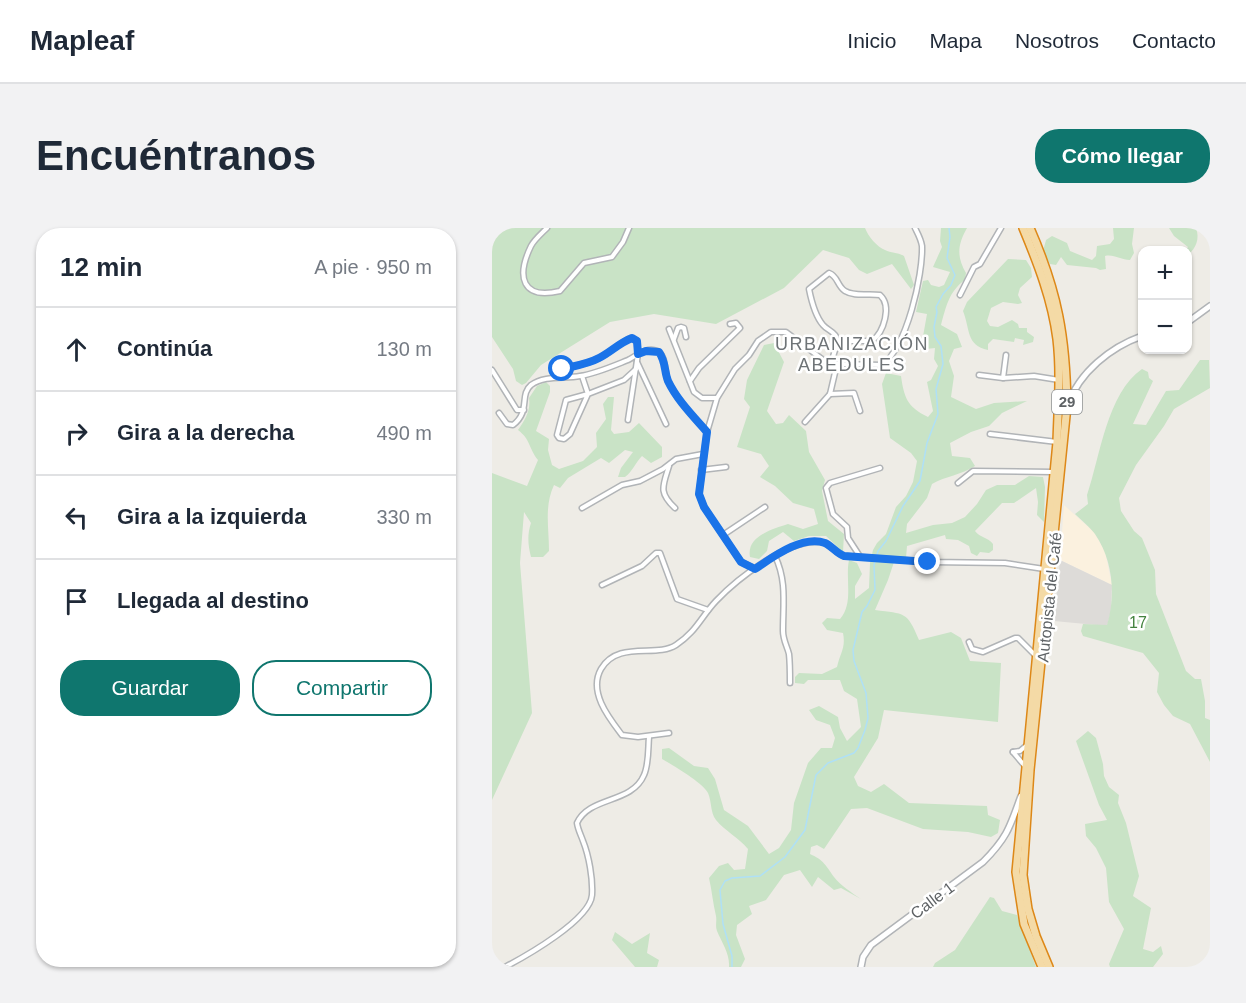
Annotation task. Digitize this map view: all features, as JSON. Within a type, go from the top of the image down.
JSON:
[{"type":"highway","name":"Autopista del Café","points":[[1023,228],[1047,292],[1057,339],[1059,380],[1057,442],[1016,872],[1024,924],[1042,967]]},
{"type":"highway","name":"Autopista del Café","points":[[1030,228],[1052,286],[1062,323],[1066,367],[1067,406],[1030,770],[1023,875],[1028,909],[1049,967]]},
{"type":"street","points":[[547,228],[532,244],[522,272],[522,278],[527,286],[540,293],[560,291],[584,263],[612,257],[623,242],[629,228]]},
{"type":"street","points":[[755,569],[741,562],[704,507],[699,494],[707,432],[717,398],[735,369],[749,355],[758,341],[771,332],[786,332],[821,360],[835,364],[882,365],[887,362],[902,336],[911,312],[919,278],[922,244],[915,228]]},
{"type":"street","points":[[960,295],[974,267],[980,264],[1001,228]]},
{"type":"street","points":[[805,422],[830,394],[835,364],[834,351],[837,339],[819,318],[809,289],[829,273],[836,276],[846,291],[854,294],[880,295],[885,301],[886,308],[883,325],[876,339],[845,341],[834,351]]},
{"type":"street","points":[[1192,319],[1210,307]]},
{"type":"street","points":[[689,381],[699,368],[740,328],[735,323],[730,324]]},
{"type":"street","points":[[674,339],[676,331],[681,327],[684,328],[686,337]]},
{"type":"street","points":[[669,329],[694,392],[702,398],[717,398]]},
{"type":"street","points":[[562,369],[592,362],[620,343],[632,338],[637,341],[638,354],[628,420]]},
{"type":"street","points":[[1067,406],[1075,387],[1083,377],[1108,354],[1138,338]]},
{"type":"street","points":[[499,413],[507,424],[513,425],[525,410],[525,394],[532,384],[549,378],[582,376],[629,360],[646,351],[659,352],[664,362],[667,380],[676,395],[707,432]]},
{"type":"street","points":[[1003,378],[1006,356]]},
{"type":"street","points":[[637,362],[666,424]]},
{"type":"street","points":[[582,376],[588,394],[570,434],[564,439],[559,438],[557,429],[566,400],[588,394],[624,380],[636,369]]},
{"type":"street","points":[[492,370],[516,410],[519,412],[525,410]]},
{"type":"street","points":[[979,375],[1003,378],[1029,376],[1059,380]]},
{"type":"street","points":[[830,394],[854,393],[860,411]]},
{"type":"street","points":[[990,434],[1057,442]]},
{"type":"street","points":[[582,508],[622,485],[640,481],[682,457],[704,454]]},
{"type":"street","points":[[669,465],[663,493],[675,508]]},
{"type":"street","points":[[701,470],[726,467]]},
{"type":"street","points":[[859,555],[848,538],[847,527],[834,514],[826,488],[830,483],[880,468]]},
{"type":"street","points":[[958,483],[973,471],[1053,472]]},
{"type":"street","points":[[723,535],[765,507]]},
{"type":"street","points":[[669,733],[638,738],[622,735],[604,712],[597,690],[600,670],[613,656],[674,646],[698,627],[708,610],[720,597],[774,556],[802,544],[821,542],[839,554],[931,562],[1005,563],[1044,569]]},
{"type":"street","points":[[602,585],[642,566],[660,553],[677,599],[708,610]]},
{"type":"street","points":[[774,556],[780,568],[784,590],[783,631],[784,642],[789,654],[790,683]]},
{"type":"street","points":[[969,642],[972,649],[983,652],[1018,638],[1036,655]]},
{"type":"street","points":[[505,967],[549,941],[581,915],[592,898],[590,871],[577,824],[584,813],[601,802],[621,797],[641,781],[646,770],[649,737]]},
{"type":"street","points":[[1025,765],[1013,752],[1022,750],[1027,745]]},
{"type":"street","name":"Calle 1","points":[[861,967],[863,957],[871,945],[983,862],[1008,834],[1022,795]]},
{"type":"street","points":[[1008,834],[1014,834],[1018,842]]},
{"type":"shaded area","points":[[1064,505],[1094,532],[1105,551],[1112,585],[1060,560]]},
{"type":"shaded area","points":[[1060,560],[1112,585],[1111,611],[1107,626],[1054,621]]},
{"type":"green space","points":[[492,228],[865,228],[879,246],[904,256],[914,285],[911,289],[892,264],[867,274],[859,270],[849,258],[823,250],[784,288],[716,324],[654,314],[610,322],[541,365],[522,385],[516,381],[513,369],[492,337]]},
{"type":"green space","points":[[941,228],[967,228],[959,250],[966,273],[965,280],[952,294],[941,325],[957,334],[962,347],[954,349],[949,361],[954,376],[951,397],[976,409],[994,403],[1027,401],[1002,413],[989,426],[950,443],[952,456],[970,458],[975,466],[932,484],[927,498],[907,524],[906,533],[933,525],[952,523],[965,517],[986,490],[997,485],[1015,485],[1029,476],[1043,477],[1044,522],[1037,515],[1036,488],[1014,503],[1002,503],[975,531],[993,544],[993,550],[989,553],[980,552],[977,556],[971,553],[969,546],[958,540],[946,539],[945,535],[907,546],[906,558],[896,556],[875,610],[904,616],[908,619],[919,640],[951,632],[961,638],[970,661],[1001,663],[998,722],[884,710],[878,738],[854,777],[858,786],[871,792],[884,784],[909,803],[987,806],[988,815],[1000,820],[998,833],[991,837],[968,832],[923,829],[867,808],[851,809],[824,849],[817,845],[811,847],[810,854],[822,861],[846,889],[861,899],[841,888],[834,890],[818,877],[812,887],[800,870],[784,875],[766,900],[749,906],[752,914],[737,925],[736,935],[745,959],[741,967],[729,967],[727,953],[716,929],[709,878],[719,866],[728,863],[734,870],[745,869],[748,849],[716,820],[705,789],[662,759],[662,749],[669,748],[694,766],[708,768],[715,779],[724,810],[748,826],[769,854],[779,848],[791,830],[794,803],[808,763],[821,748],[832,748],[835,738],[830,725],[816,720],[809,710],[819,706],[838,717],[840,728],[847,741],[861,727],[857,699],[844,691],[840,680],[808,680],[804,684],[795,683],[795,677],[799,673],[822,674],[837,667],[843,647],[843,633],[827,630],[822,623],[827,618],[840,619],[847,606],[849,560],[857,563],[862,574],[855,586],[855,599],[869,588],[873,550],[886,534],[896,507],[906,496],[913,482],[917,461],[911,453],[890,438],[882,384],[886,373],[901,376],[905,396],[911,405],[928,417],[933,411],[927,382],[931,380],[938,366],[934,359],[935,348],[926,349],[922,342],[927,314],[916,312],[923,281],[928,280],[931,285],[939,287],[944,285],[950,272],[933,267],[942,247]]},
{"type":"green space","points":[[1113,228],[1134,228],[1132,244],[1134,253],[1130,260],[1105,256],[1106,269],[1067,265],[1061,257],[1056,265],[1050,264],[1043,251],[1046,240],[1052,236],[1067,243],[1070,251],[1092,260],[1096,256],[1097,246],[1110,244],[1114,239]]},
{"type":"green space","points":[[1169,228],[1196,228],[1198,236],[1192,250],[1192,246],[1187,246],[1174,236]]},
{"type":"green space","points":[[1008,259],[1026,260],[1031,268],[1032,277],[1020,288],[1018,295],[1022,303],[1003,302],[991,308],[987,321],[990,326],[998,327],[1012,320],[1018,324],[1019,328],[1027,328],[1027,332],[1034,337],[1033,342],[1023,345],[1024,340],[1015,338],[1014,342],[993,339],[988,344],[988,350],[976,345],[972,340],[963,311],[967,302]]},
{"type":"green space","points":[[774,343],[784,362],[767,411],[776,424],[783,423],[789,415],[806,431],[809,452],[825,480],[822,491],[828,521],[844,534],[843,552],[826,536],[809,536],[794,541],[783,532],[769,541],[767,551],[759,559],[750,557],[752,544],[768,531],[788,524],[803,529],[818,524],[814,509],[793,503],[775,486],[760,477],[769,466],[761,454],[737,447],[750,407],[744,399],[747,380],[764,345]]},
{"type":"green space","name":"17","points":[[1200,360],[1209,360],[1210,388],[1174,409],[1136,465],[1119,498],[1121,511],[1134,531],[1142,538],[1155,570],[1156,594],[1186,671],[1195,679],[1201,679],[1205,718],[1210,720],[1210,762],[1190,724],[1173,716],[1164,705],[1157,692],[1159,673],[1143,653],[1083,636],[1081,631],[1083,624],[1107,625],[1112,590],[1109,567],[1101,544],[1093,531],[1075,514],[1088,504],[1087,495],[1106,427],[1120,393],[1130,380],[1142,369],[1148,372],[1149,378],[1153,381],[1133,424],[1146,425],[1166,391],[1179,390]]},
{"type":"green space","points":[[546,382],[550,386],[550,392],[536,431],[549,439],[548,450],[552,465],[559,469],[583,461],[597,447],[596,433],[606,419],[603,404],[608,397],[614,397],[611,430],[614,434],[629,432],[639,423],[662,447],[662,457],[651,463],[642,456],[628,475],[618,477],[621,468],[633,452],[625,450],[609,463],[601,458],[568,478],[560,488],[554,485],[548,509],[549,551],[543,557],[531,557],[528,540],[531,523],[524,512],[520,563],[532,713],[492,800],[492,473],[527,486],[538,460],[525,437],[518,430],[527,415],[529,398],[537,386]]},
{"type":"green space","points":[[1088,731],[1096,738],[1104,776],[1109,787],[1119,795],[1118,803],[1126,823],[1139,876],[1133,896],[1151,908],[1143,949],[1153,952],[1161,946],[1163,954],[1153,967],[1110,967],[1109,964],[1124,929],[1109,902],[1106,868],[1096,848],[1086,836],[1085,824],[1107,820],[1099,805],[1076,741]]},
{"type":"green space","points":[[990,897],[994,898],[1002,911],[1017,915],[1036,967],[933,967],[935,963],[955,950]]},
{"type":"green space","points":[[615,932],[632,944],[650,933],[647,953],[659,960],[657,967],[635,967],[612,940]]},
{"type":"waterway","points":[[732,967],[732,956],[723,924],[720,890],[725,881],[732,878],[760,876],[785,857],[805,830],[816,775],[828,763],[854,753],[865,730],[868,718],[866,693],[854,661],[853,650],[862,612],[875,590],[874,565],[878,551],[920,481],[927,443],[938,414],[936,389],[943,364],[941,346],[935,337],[934,327],[936,307],[955,275],[947,258],[949,228]]},
{"type":"district","name":"URBANIZACIÓN ABEDULES","points":[[852,354]]},
{"type":"route","points":[[562,369],[592,362],[620,343],[632,338],[637,341],[638,354],[655,350],[659,352],[664,362],[667,380],[676,395],[707,432],[699,494],[704,507],[741,562],[747,566],[755,569],[774,556],[808,542],[827,544],[844,556],[859,555],[928,562]]}]
